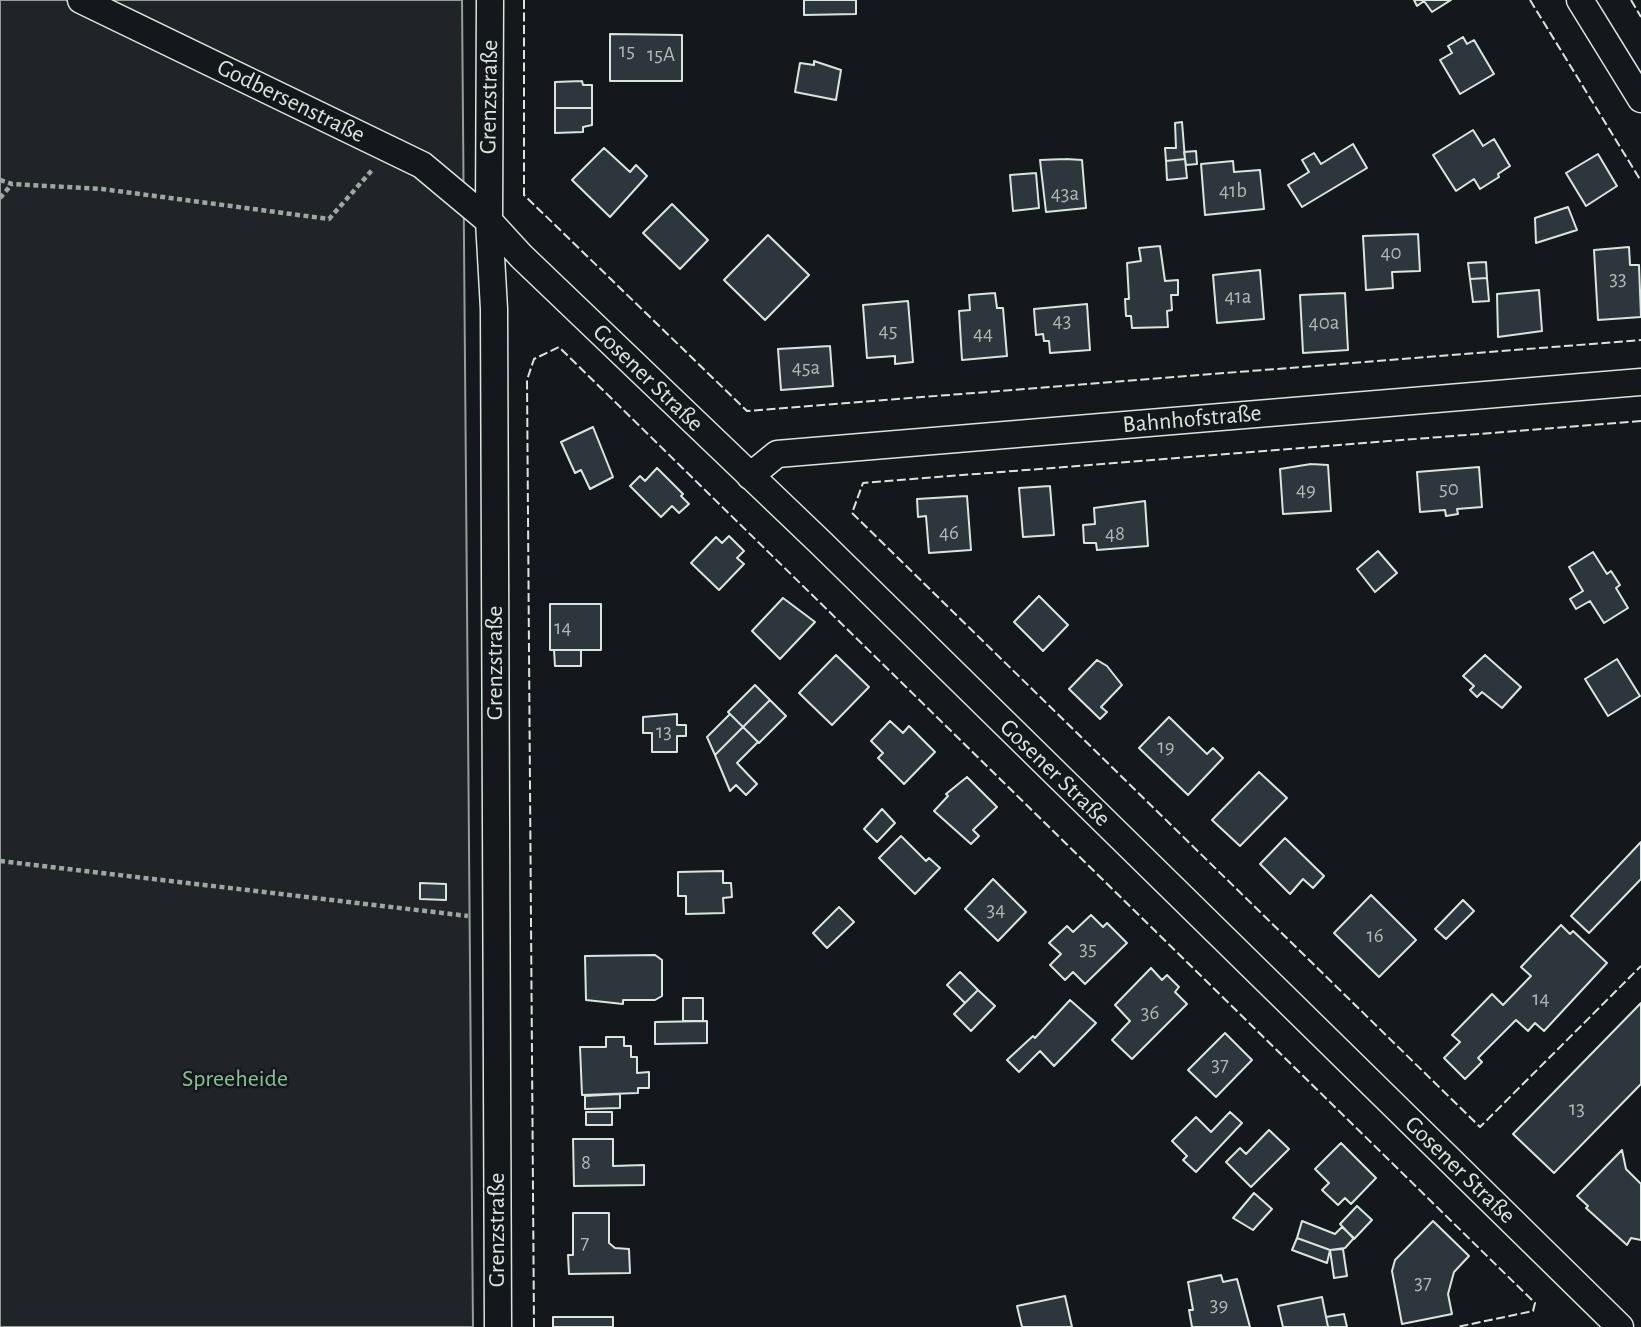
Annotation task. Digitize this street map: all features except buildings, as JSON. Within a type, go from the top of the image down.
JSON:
[{"type":"street","name":"Godbersenstraße","points":[[81,0],[422,165],[489,221]]},
{"type":"street","name":"Grenzstraße","points":[[490,0],[489,221],[494,309],[498,1327]]},
{"type":"street","points":[[1580,0],[1641,99]]},
{"type":"street","name":"Gosener Straße","points":[[489,221],[521,257],[750,476],[1620,1327]]},
{"type":"street","name":"Bahnhofstraße","points":[[750,476],[777,454],[1641,382]]},
{"type":"path","points":[[0,180],[12,184],[102,190],[329,219],[391,149]]},
{"type":"path","points":[[0,198],[12,184]]},
{"type":"path","points":[[0,862],[496,919]]},
{"type":"green space","name":"Spreeheide","points":[[0,0],[462,0],[473,1327],[0,1327]]},
{"type":"fence","points":[[524,0],[524,195],[747,411],[1641,340]]},
{"type":"fence","points":[[1530,0],[1641,181]]},
{"type":"fence","points":[[1631,0],[1641,17]]},
{"type":"fence","points":[[534,1327],[527,380],[534,359],[559,347],[1535,1303],[1533,1311],[1457,1327]]},
{"type":"fence","points":[[1641,421],[863,483],[852,513],[1480,1127],[1641,966]]}]
